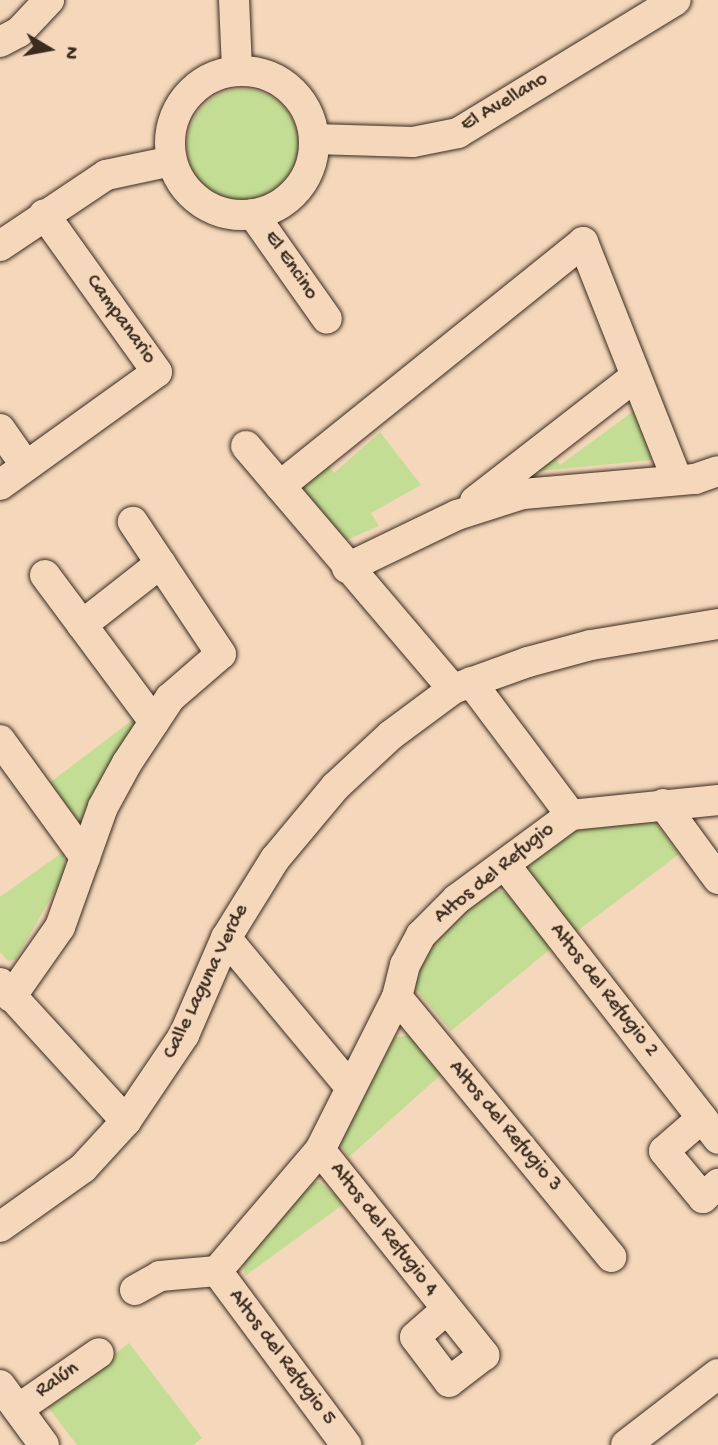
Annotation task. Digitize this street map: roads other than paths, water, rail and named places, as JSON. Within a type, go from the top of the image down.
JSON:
[{"type":"street","points":[[0,42],[19,32],[49,0]]},
{"type":"street","points":[[234,0],[237,70]]},
{"type":"street","name":"El Avellano","points":[[314,139],[413,142],[458,133],[676,0]]},
{"type":"street","points":[[237,70],[260,72],[298,97],[314,139],[300,187],[282,204],[253,214],[210,208],[190,194],[172,161],[171,126],[180,105],[195,87],[237,70]]},
{"type":"street","points":[[0,246],[44,214],[106,175],[172,161]]},
{"type":"street","name":"Campanario","points":[[0,485],[157,372],[44,214]]},
{"type":"street","name":"El Encino","points":[[253,214],[327,319]]},
{"type":"street","points":[[280,486],[583,242],[677,480]]},
{"type":"street","points":[[457,515],[635,377]]},
{"type":"street","points":[[0,429],[26,466]]},
{"type":"street","name":"Altos del Refugio","points":[[246,446],[347,568],[462,686],[571,815]]},
{"type":"street","points":[[347,568],[457,515],[523,494],[677,480],[718,471]]},
{"type":"street","points":[[126,1121],[6,990],[60,927],[103,807],[154,722],[170,698],[221,654],[133,522]]},
{"type":"street","points":[[82,625],[161,564]]},
{"type":"street","points":[[46,575],[154,722]]},
{"type":"street","name":"Calle Laguna Verde","points":[[0,1227],[83,1168],[126,1121],[184,1035],[226,938],[275,859],[335,787],[391,735],[462,686],[591,645],[718,624]]},
{"type":"street","points":[[0,740],[85,857]]},
{"type":"street","name":"Altos del Refugio","points":[[217,1271],[320,1150],[397,997],[405,965],[421,936],[457,899],[571,815],[718,800]]},
{"type":"street","points":[[663,804],[718,879]]},
{"type":"street","name":"Altos del Refugio 2","points":[[505,864],[710,1128],[664,1151],[703,1198],[718,1184]]},
{"type":"street","points":[[226,938],[350,1087]]},
{"type":"street","name":"Altos del Refugio 3","points":[[397,997],[611,1257]]},
{"type":"street","name":"Altos del Refugio 4","points":[[320,1150],[446,1310]]},
{"type":"street","points":[[135,1290],[160,1276],[217,1271]]},
{"type":"street","name":"Altos del Refugio 5","points":[[217,1271],[346,1445]]},
{"type":"street","name":"Ralún","points":[[18,1409],[99,1353]]},
{"type":"street","points":[[626,1445],[718,1374]]},
{"type":"street","points":[[0,1385],[44,1445]]}]
